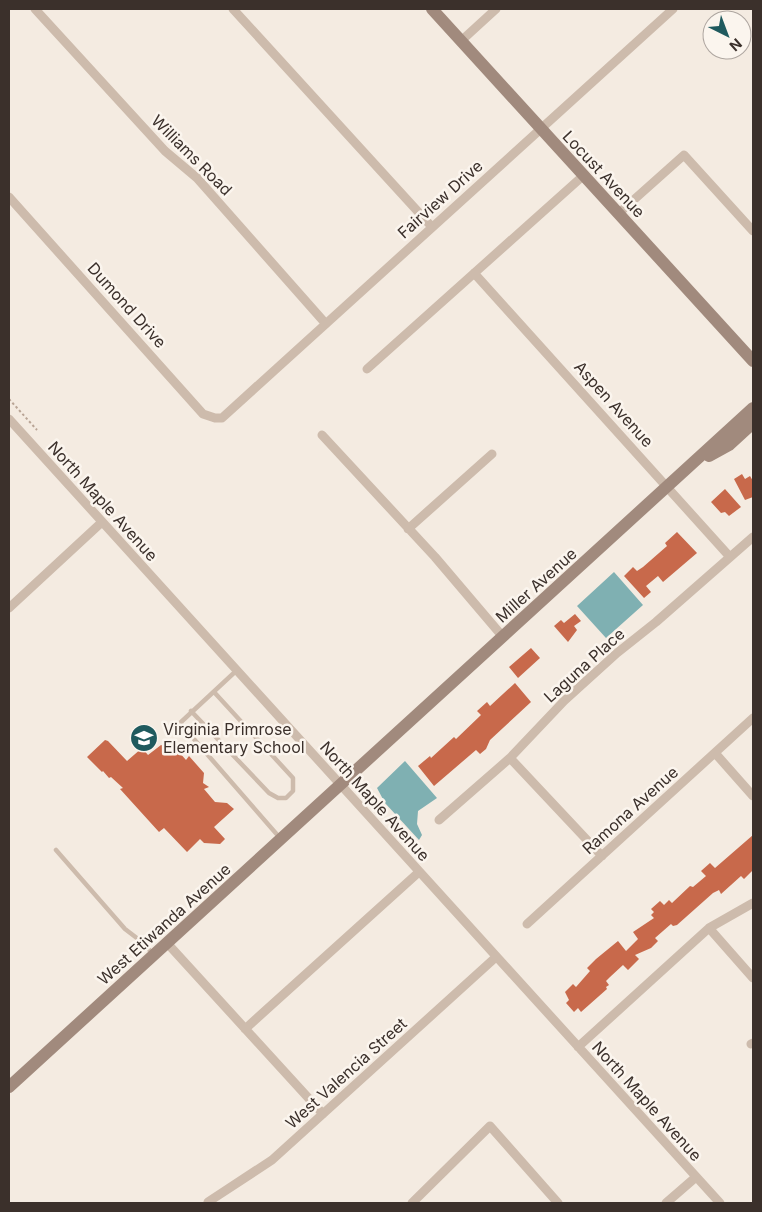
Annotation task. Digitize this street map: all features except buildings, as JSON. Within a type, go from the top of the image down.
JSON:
[{"type":"street","name":"Williams Road","points":[[35,9],[165,152],[197,178],[326,324]]},
{"type":"street","points":[[233,9],[432,227]]},
{"type":"street","name":"Locust Avenue","points":[[432,9],[753,360]]},
{"type":"street","points":[[461,41],[496,9]]},
{"type":"street","name":"Fairview Drive","points":[[228,413],[673,9]]},
{"type":"street","points":[[619,213],[684,155],[753,231]]},
{"type":"street","points":[[367,370],[584,175]]},
{"type":"street","name":"Dumond Drive","points":[[9,197],[203,414],[222,418],[228,413]]},
{"type":"street","name":"Aspen Avenue","points":[[474,273],[730,557]]},
{"type":"street","name":"Miller Avenue","points":[[340,785],[753,408]]},
{"type":"street","name":"North Maple Avenue","points":[[9,419],[720,1203]]},
{"type":"street","points":[[689,467],[729,445],[753,423]]},
{"type":"street","points":[[322,435],[503,637]]},
{"type":"street","points":[[408,529],[492,454]]},
{"type":"street","points":[[9,608],[102,522]]},
{"type":"street","name":"Laguna Place","points":[[439,820],[510,758],[564,701],[753,537]]},
{"type":"street","name":"Ramona Avenue","points":[[527,924],[753,718]]},
{"type":"street","points":[[715,753],[753,796]]},
{"type":"street","points":[[510,758],[602,856]]},
{"type":"street","name":"West Etiwanda Avenue","points":[[9,1086],[340,785]]},
{"type":"street","points":[[246,1029],[419,872]]},
{"type":"street","points":[[578,1047],[709,928],[753,903]]},
{"type":"street","points":[[709,928],[753,978]]},
{"type":"street","points":[[167,943],[323,1114]]},
{"type":"street","name":"West Valencia Street","points":[[208,1202],[272,1160],[496,957]]},
{"type":"street","points":[[412,1203],[490,1126],[558,1203]]},
{"type":"street","points":[[666,1203],[696,1177]]},
{"type":"lane","points":[[236,671],[180,723],[281,839]]},
{"type":"lane","points":[[192,711],[270,793],[278,798],[286,798],[293,791],[293,778],[214,692]]},
{"type":"lane","points":[[56,850],[125,929],[142,942],[154,955]]},
{"type":"path","points":[[9,399],[38,430]]},
{"type":"water","points":[[614,572],[643,605],[606,638],[577,606]]},
{"type":"water","points":[[405,761],[437,798],[418,811],[417,824],[422,835],[419,840],[385,803],[377,788]]},
{"type":"place","name":"Virginia Primrose Elementary School","points":[[144,738]]}]
